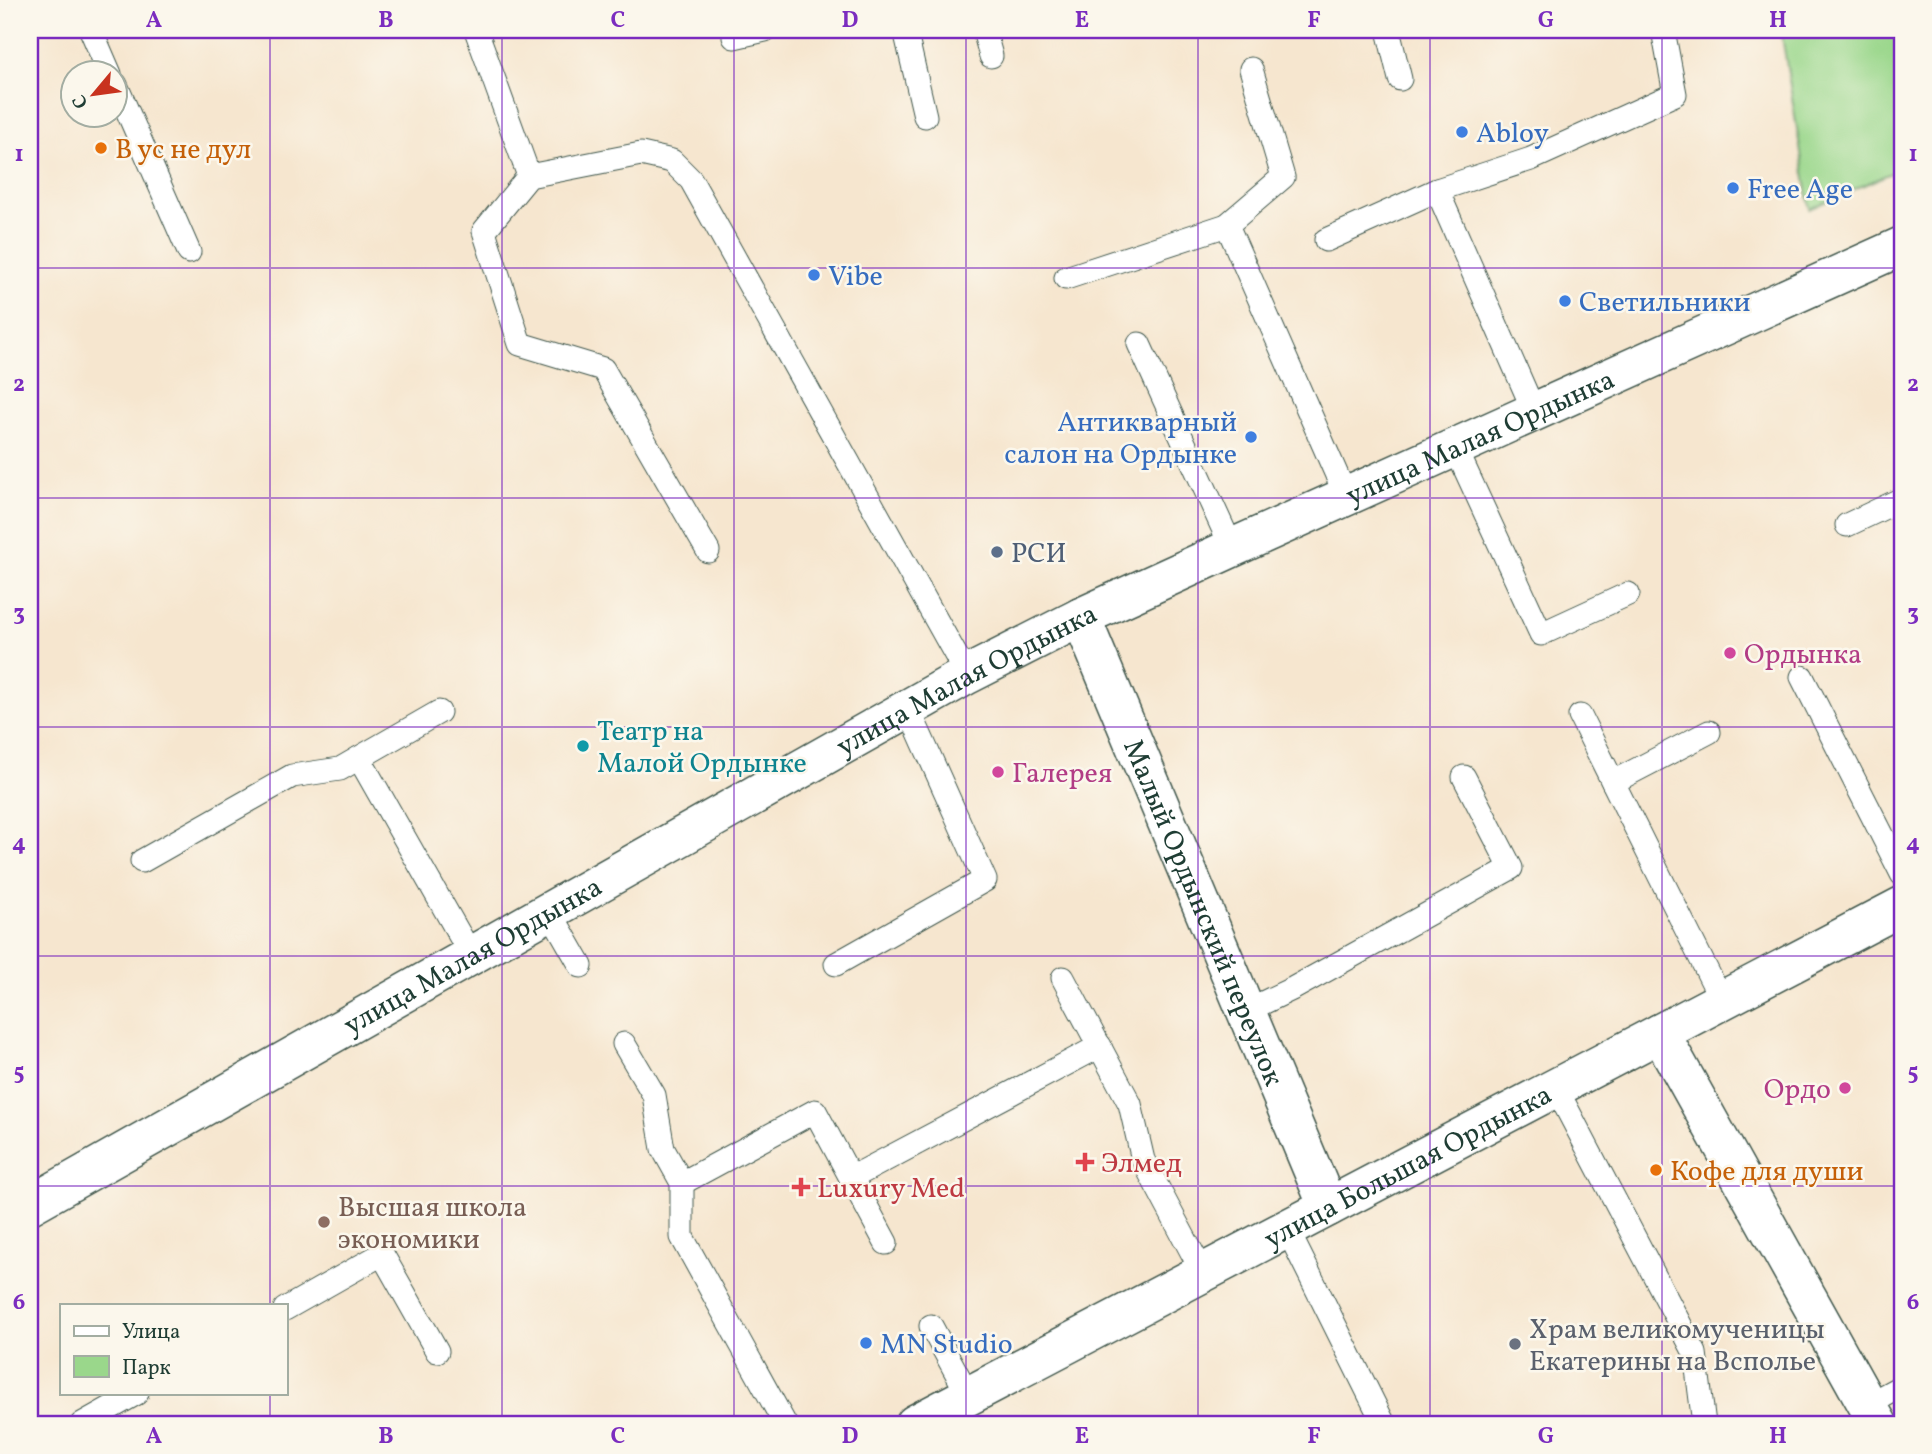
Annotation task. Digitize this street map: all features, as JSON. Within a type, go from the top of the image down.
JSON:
[{"type":"street","name":"улица Малая Ордынка","points":[[30,1205],[967,675],[1081,617],[1902,246]]},
{"type":"street","name":"Малый Ордынский переулок","points":[[1081,617],[1328,1207]]},
{"type":"street","name":"улица Большая Ордынка","points":[[915,1424],[1902,906]]},
{"type":"street","points":[[1660,1033],[1872,1415]]},
{"type":"lane","points":[[91,30],[104,60]]},
{"type":"lane","points":[[476,30],[529,176]]},
{"type":"lane","points":[[734,37],[765,30]]},
{"type":"lane","points":[[905,30],[925,116]]},
{"type":"lane","points":[[984,30],[991,56]]},
{"type":"lane","points":[[1388,30],[1400,79]]},
{"type":"lane","points":[[1326,240],[1437,190],[1531,159],[1675,94],[1663,30]]},
{"type":"lane","points":[[1066,278],[1227,225],[1283,177],[1251,69]]},
{"type":"lane","points":[[130,117],[189,252]]},
{"type":"lane","points":[[708,551],[603,369],[520,344],[484,232],[529,176],[641,155],[673,161],[691,180],[967,675]]},
{"type":"lane","points":[[1437,190],[1534,411]]},
{"type":"lane","points":[[1227,225],[1346,496]]},
{"type":"lane","points":[[1139,344],[1232,548]]},
{"type":"lane","points":[[1455,447],[1541,634],[1628,594]]},
{"type":"lane","points":[[1846,525],[1902,499]]},
{"type":"lane","points":[[1802,677],[1902,874]]},
{"type":"lane","points":[[836,964],[985,880],[908,708]]},
{"type":"lane","points":[[142,862],[292,776],[340,769],[439,712]]},
{"type":"lane","points":[[1580,716],[1722,1001]]},
{"type":"lane","points":[[1613,782],[1709,732]]},
{"type":"lane","points":[[359,758],[471,955]]},
{"type":"lane","points":[[1245,1011],[1294,988],[1511,868],[1464,777]]},
{"type":"lane","points":[[549,910],[581,965]]},
{"type":"lane","points":[[1063,978],[1130,1104],[1143,1160],[1203,1273]]},
{"type":"lane","points":[[624,1044],[654,1095],[663,1149],[682,1183],[682,1237],[785,1424]]},
{"type":"lane","points":[[851,1178],[1100,1046]]},
{"type":"lane","points":[[1556,1088],[1695,1353],[1703,1424]]},
{"type":"lane","points":[[682,1183],[815,1111],[886,1243]]},
{"type":"lane","points":[[1287,1229],[1384,1424]]},
{"type":"lane","points":[[287,1308],[382,1254],[437,1350]]},
{"type":"lane","points":[[930,1326],[969,1396]]},
{"type":"lane","points":[[1872,1415],[1902,1386]]},
{"type":"lane","points":[[82,1424],[135,1394]]},
{"type":"green space","points":[[1781,30],[1902,30],[1902,168],[1810,209]]},
{"type":"place","name":"Abloy","points":[[1462,132]]},
{"type":"place","name":"В ус не дул","points":[[101,148]]},
{"type":"place","name":"Free Age","points":[[1733,188]]},
{"type":"place","name":"Vibe","points":[[814,275]]},
{"type":"place","name":"Светильники","points":[[1565,301]]},
{"type":"place","name":"Антикварный салон на Ордынке","points":[[1251,437]]},
{"type":"place","name":"РСИ","points":[[997,552]]},
{"type":"place","name":"Ордынка","points":[[1730,653]]},
{"type":"place","name":"Театр на Малой Ордынке","points":[[583,746]]},
{"type":"place","name":"Галерея","points":[[998,772]]},
{"type":"place","name":"Ордо","points":[[1845,1088]]},
{"type":"place","name":"Элмед","points":[[1085,1162]]},
{"type":"place","name":"Кофе для души","points":[[1656,1170]]},
{"type":"place","name":"Luxury Med","points":[[801,1187]]},
{"type":"place","name":"Высшая школа экономики","points":[[324,1222]]},
{"type":"place","name":"MN Studio","points":[[866,1343]]},
{"type":"place","name":"Храм великомученицы Екатерины на Всполье","points":[[1515,1344]]}]
